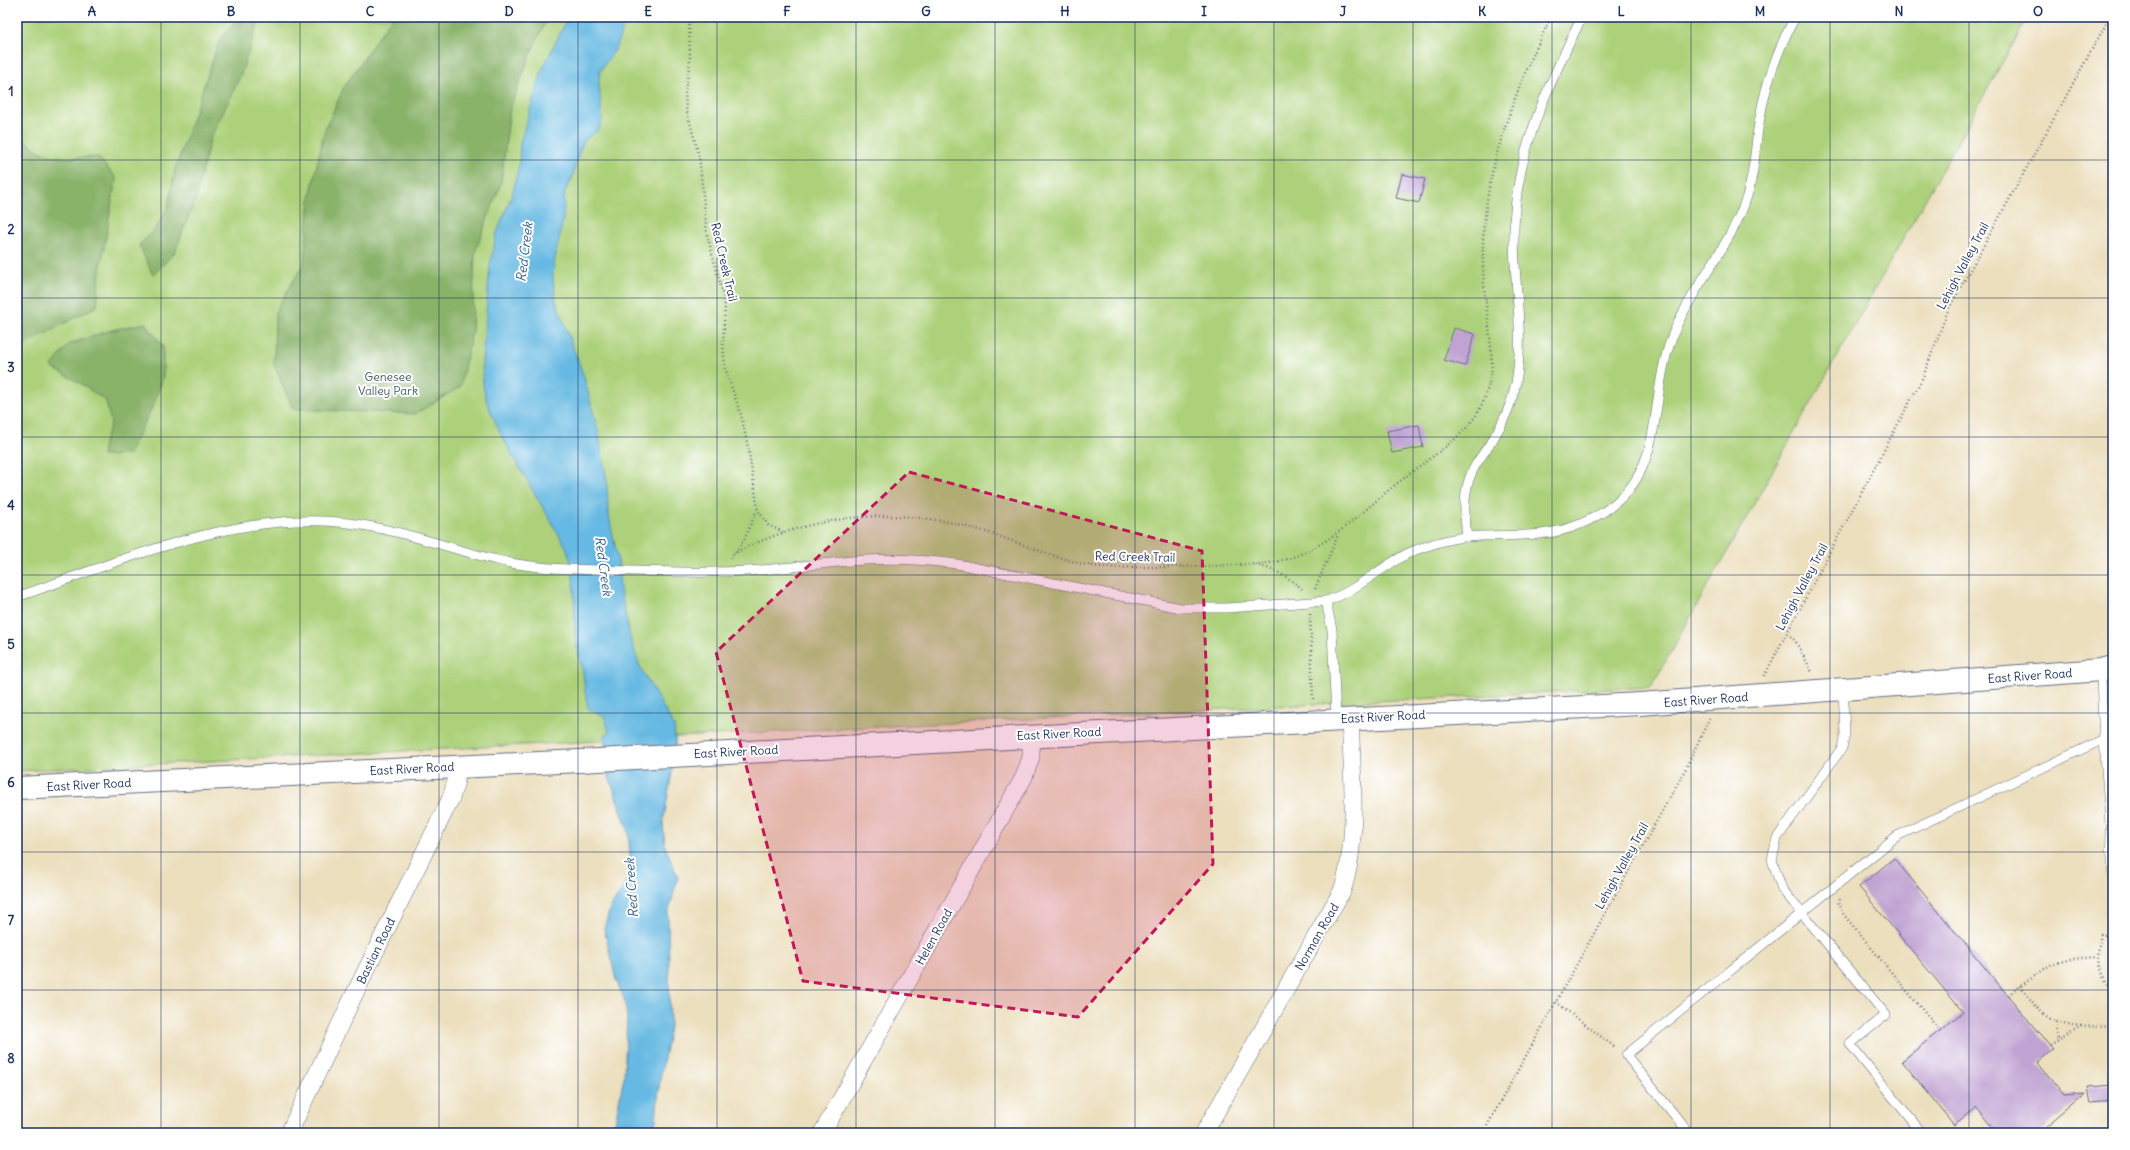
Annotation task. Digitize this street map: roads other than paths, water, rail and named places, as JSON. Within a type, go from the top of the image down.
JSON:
[{"type":"street","name":"East River Road","points":[[17,788],[580,761],[1640,704],[2109,670]]},
{"type":"street","name":"Norman Road","points":[[1204,1133],[1342,891],[1349,868],[1352,843],[1343,719]]},
{"type":"street","name":"Helen Road","points":[[822,1133],[1024,777],[1031,757],[1031,736]]},
{"type":"street","name":"Bastian Road","points":[[289,1133],[353,997],[451,798],[456,781],[457,767]]},
{"type":"lane","points":[[1467,537],[1464,506],[1467,484],[1476,464],[1508,413],[1516,383],[1519,337],[1514,230],[1519,177],[1541,105],[1582,17]]},
{"type":"lane","points":[[17,597],[198,537],[266,524],[311,521],[368,526],[498,561],[559,569],[728,572],[866,560],[921,560],[957,564],[1181,608],[1211,609],[1326,601],[1350,591],[1385,566],[1412,551],[1452,539],[1467,537],[1524,537],[1561,532],[1579,525],[1613,506],[1627,494],[1638,478],[1646,461],[1652,444],[1663,374],[1676,327],[1732,231],[1746,201],[1754,169],[1758,129],[1766,89],[1781,46],[1795,17]]},
{"type":"lane","points":[[1326,601],[1332,630],[1343,719]]},
{"type":"lane","points":[[2109,670],[2104,739],[2112,824],[2113,883]]},
{"type":"lane","points":[[1832,691],[1844,734],[1842,748],[1777,838],[1772,860],[1782,889],[1802,911],[1886,1015],[1850,1044],[1922,1133]]},
{"type":"lane","points":[[1689,1133],[1626,1055],[1802,911],[1897,836],[2104,739]]},
{"type":"water","name":"Red Creek","points":[[568,17],[626,17],[616,48],[600,71],[599,82],[602,121],[599,129],[584,141],[579,152],[572,179],[565,191],[563,220],[554,263],[553,281],[556,301],[584,377],[598,430],[607,481],[608,510],[618,561],[620,589],[630,637],[640,667],[674,726],[676,750],[663,823],[665,846],[678,877],[668,914],[670,1027],[660,1079],[656,1120],[652,1133],[613,1133],[624,1076],[627,1017],[624,998],[616,980],[604,929],[610,908],[622,890],[630,873],[630,855],[628,830],[608,774],[604,736],[609,733],[605,717],[589,710],[587,701],[576,641],[573,582],[570,559],[566,547],[500,433],[487,403],[483,386],[482,361],[490,266],[496,235],[513,192],[519,164],[520,143],[542,70]]},
{"type":"park label","name":"Genesee Valley Park","points":[[388,384]]}]
